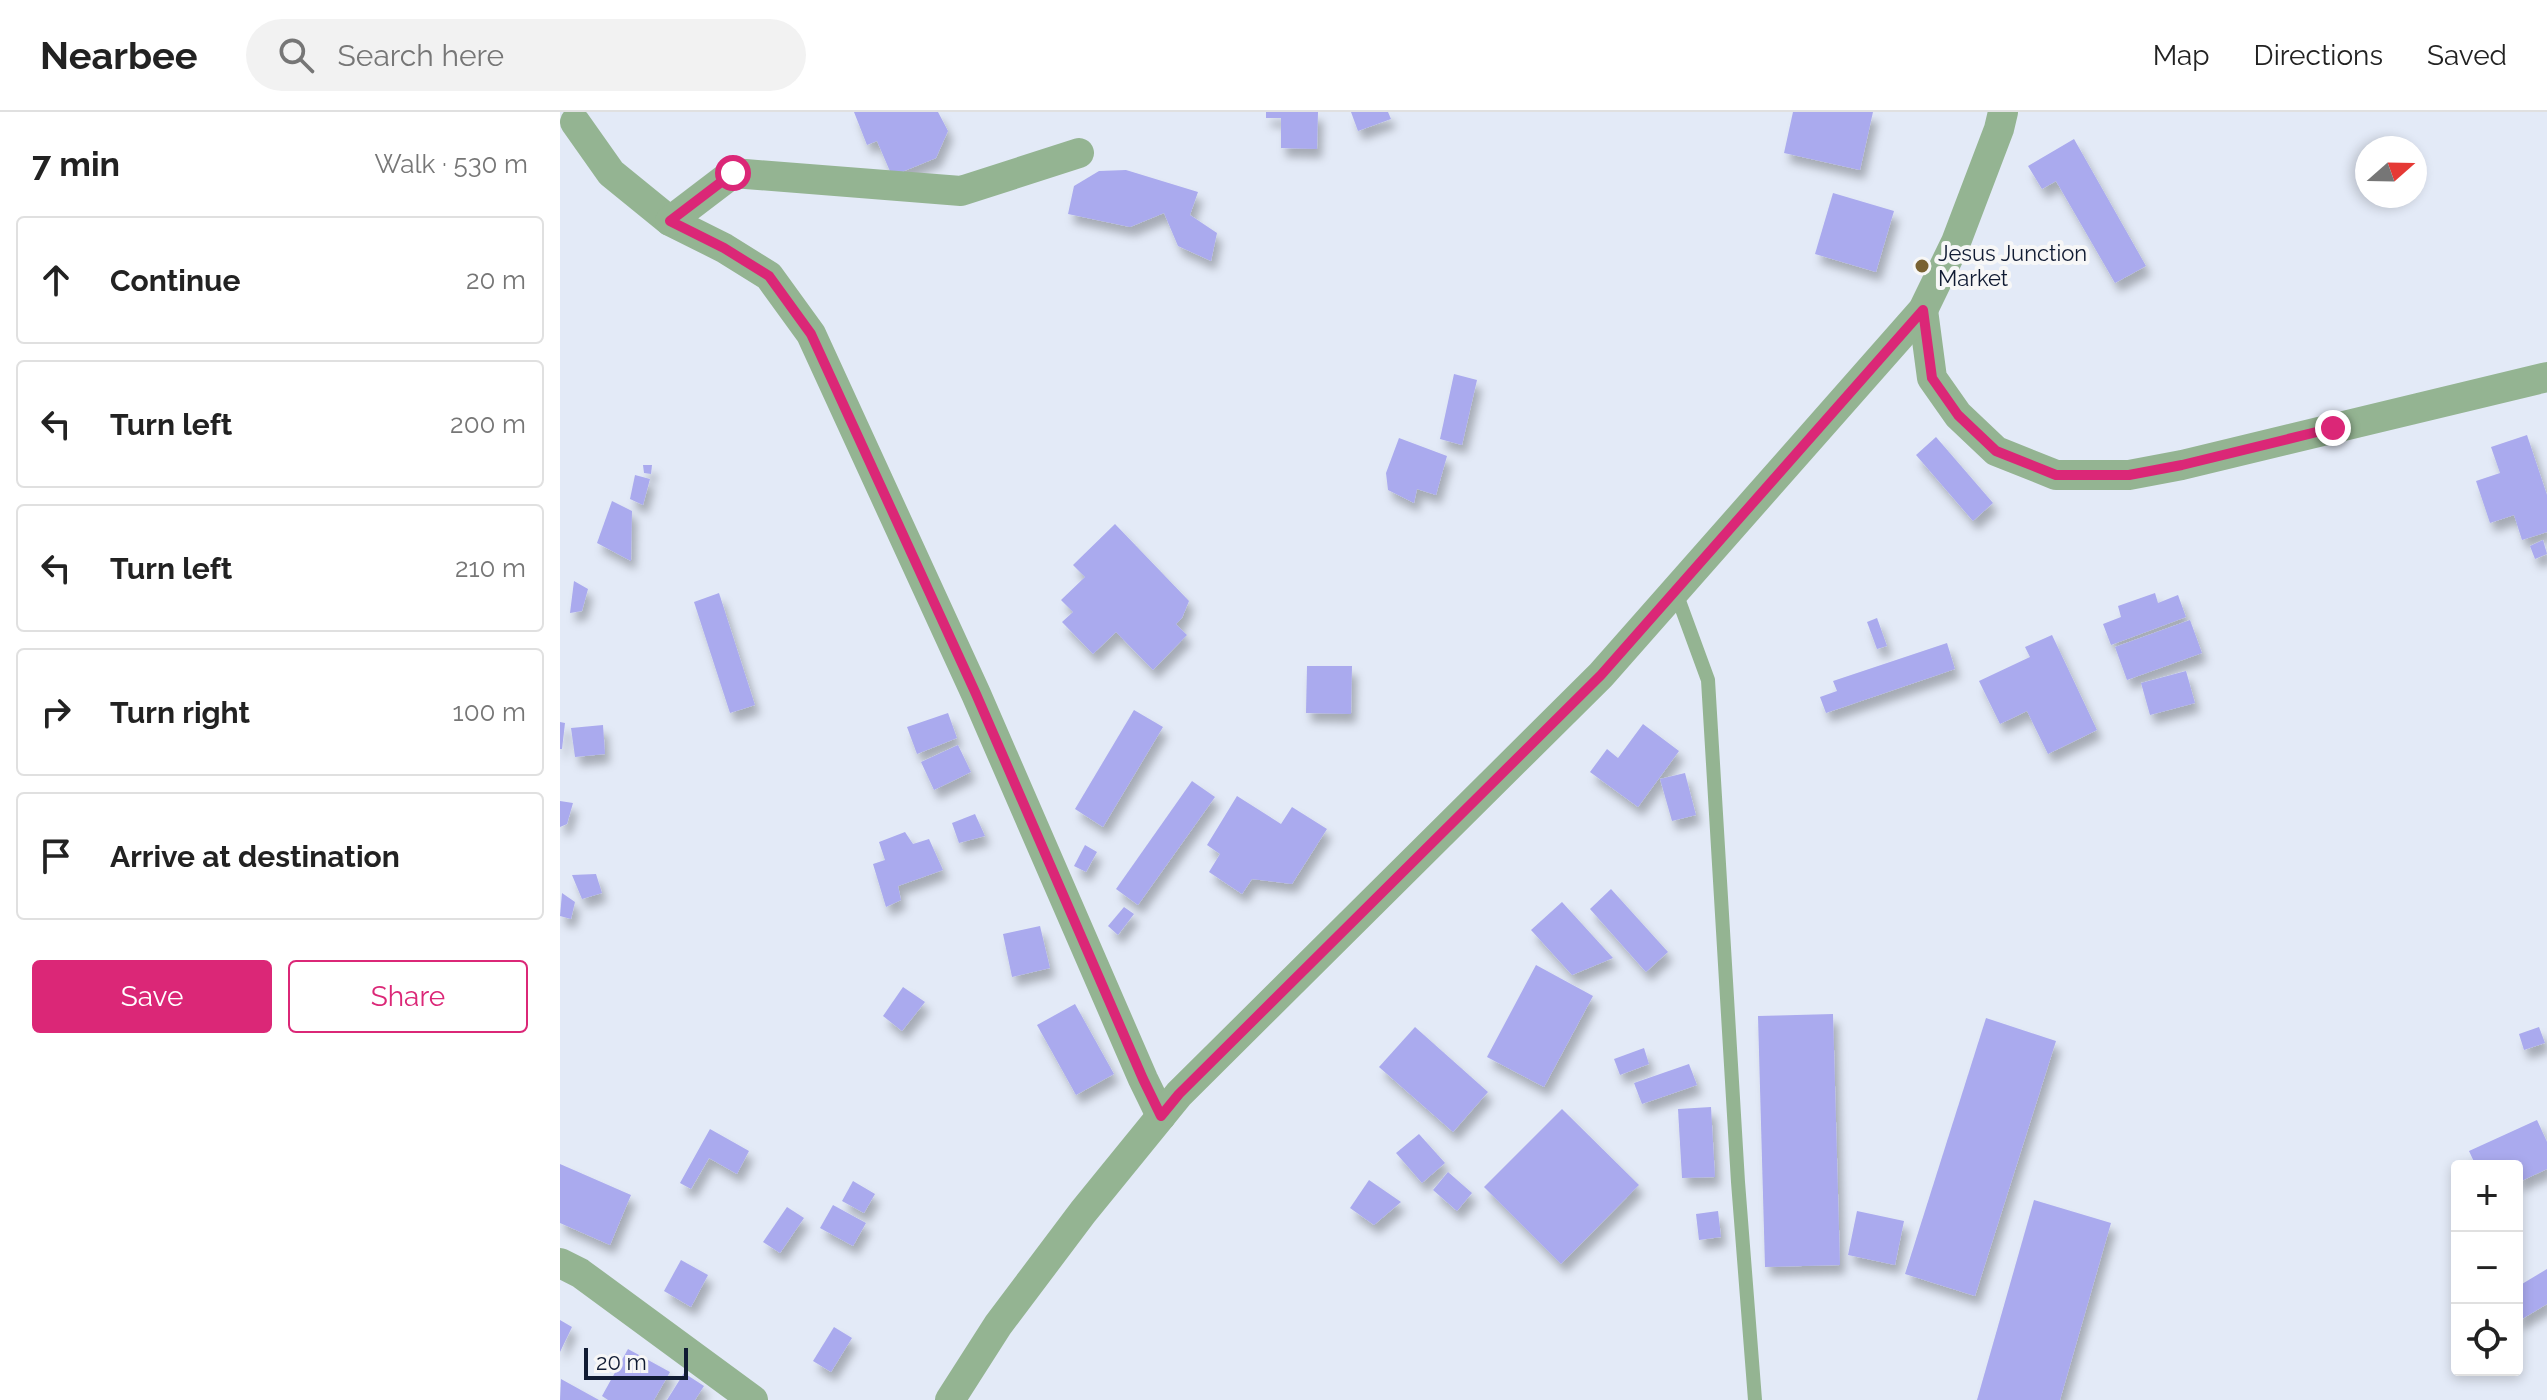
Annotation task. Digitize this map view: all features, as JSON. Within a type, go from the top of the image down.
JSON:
[{"type":"street","points":[[950,1400],[998,1325],[1083,1212],[1179,1094],[1601,675],[1923,310],[1956,242],[2003,112]]},
{"type":"street","points":[[575,122],[611,173],[670,221],[724,248],[769,276],[811,334],[976,694],[1161,1116]]},
{"type":"street","points":[[670,221],[733,173],[961,191],[1079,153]]},
{"type":"street","points":[[1923,310],[1932,378],[1958,415],[1996,451],[2056,475],[2129,475],[2182,465],[2547,377]]},
{"type":"street","points":[[560,1263],[580,1273],[753,1400]]},
{"type":"lane","points":[[1675,589],[1708,680],[1738,1182],[1755,1400]]},
{"type":"building","points":[[854,112],[938,112],[948,131],[936,158],[892,176],[877,141],[867,145]]},
{"type":"building","points":[[1266,112],[1318,112],[1317,149],[1281,148],[1281,118],[1266,118]]},
{"type":"building","points":[[1351,112],[1388,112],[1391,119],[1358,131]]},
{"type":"building","points":[[1793,112],[1873,112],[1860,170],[1784,153]]},
{"type":"building","points":[[2074,139],[2146,266],[2115,283],[2056,181],[2042,189],[2028,166]]},
{"type":"building","points":[[1126,170],[1198,192],[1190,215],[1217,233],[1211,261],[1178,246],[1164,213],[1130,227],[1068,214],[1074,186],[1099,171]]},
{"type":"building","points":[[1833,193],[1894,211],[1876,272],[1815,254]]},
{"type":"building","points":[[1454,374],[1477,380],[1462,445],[1440,439]]},
{"type":"building","points":[[2527,435],[2547,495],[2547,532],[2522,540],[2514,515],[2490,523],[2476,481],[2500,473],[2491,447]]},
{"type":"building","points":[[1936,437],[1993,503],[1973,521],[1916,455]]},
{"type":"building","points":[[1399,438],[1447,456],[1436,495],[1417,489],[1414,503],[1388,490],[1386,473]]},
{"type":"building","points":[[643,465],[652,465],[651,474],[644,473]]},
{"type":"building","points":[[635,475],[650,479],[643,505],[630,499]]},
{"type":"building","points":[[612,501],[632,511],[631,561],[597,543]]},
{"type":"building","points":[[1115,524],[1189,601],[1176,624],[1187,635],[1153,670],[1116,632],[1093,654],[1062,622],[1073,612],[1061,600],[1085,577],[1073,565]]},
{"type":"building","points":[[2543,540],[2547,554],[2535,559],[2530,546]]},
{"type":"building","points":[[574,581],[588,589],[582,611],[570,613]]},
{"type":"building","points":[[719,593],[755,705],[730,713],[694,602]]},
{"type":"building","points":[[2155,593],[2158,603],[2178,595],[2186,617],[2111,645],[2103,624],[2121,617],[2118,606]]},
{"type":"building","points":[[1877,618],[1887,646],[1877,649],[1867,622]]},
{"type":"building","points":[[2190,620],[2202,653],[2127,680],[2115,647]]},
{"type":"building","points":[[2052,635],[2097,730],[2048,754],[2027,711],[2000,724],[1979,681],[2030,657],[2025,647]]},
{"type":"building","points":[[1947,643],[1955,669],[1826,713],[1820,697],[1837,691],[1833,681]]},
{"type":"building","points":[[1307,666],[1352,666],[1351,714],[1306,713]]},
{"type":"building","points":[[2186,671],[2195,703],[2150,715],[2141,683]]},
{"type":"building","points":[[1134,710],[1163,727],[1103,827],[1075,809]]},
{"type":"building","points":[[948,713],[957,738],[917,754],[907,727]]},
{"type":"building","points":[[560,722],[565,723],[562,749],[560,749]]},
{"type":"building","points":[[1643,724],[1679,751],[1638,807],[1590,772],[1607,749],[1618,758]]},
{"type":"building","points":[[603,725],[605,754],[575,757],[571,728]]},
{"type":"building","points":[[958,745],[971,772],[934,790],[921,762]]},
{"type":"building","points":[[1685,773],[1696,815],[1672,821],[1660,779]]},
{"type":"building","points":[[1192,781],[1215,797],[1138,905],[1116,889]]},
{"type":"building","points":[[1237,796],[1281,824],[1292,807],[1327,829],[1292,884],[1252,879],[1242,894],[1209,872],[1220,854],[1207,845]]},
{"type":"building","points":[[560,801],[573,803],[567,824],[560,827]]},
{"type":"building","points":[[975,814],[985,836],[959,843],[952,823]]},
{"type":"building","points":[[905,832],[913,844],[929,839],[943,870],[898,886],[901,900],[886,907],[873,864],[885,860],[879,842]]},
{"type":"building","points":[[1085,845],[1097,852],[1086,872],[1074,866]]},
{"type":"building","points":[[596,874],[602,893],[582,899],[572,875]]},
{"type":"building","points":[[1611,889],[1668,952],[1646,972],[1590,909]]},
{"type":"building","points":[[562,893],[575,902],[571,919],[560,916]]},
{"type":"building","points":[[1562,902],[1613,958],[1572,975],[1531,930]]},
{"type":"building","points":[[1124,907],[1134,914],[1118,935],[1108,926]]},
{"type":"building","points":[[1040,926],[1050,968],[1012,977],[1003,934]]},
{"type":"building","points":[[1536,965],[1593,996],[1544,1087],[1487,1057]]},
{"type":"building","points":[[903,987],[925,1002],[902,1031],[883,1016]]},
{"type":"building","points":[[1075,1004],[1114,1074],[1076,1095],[1037,1025]]},
{"type":"building","points":[[1833,1014],[1840,1265],[1765,1267],[1758,1016]]},
{"type":"building","points":[[1986,1018],[2056,1041],[1975,1296],[1905,1274]]},
{"type":"building","points":[[1415,1027],[1488,1092],[1453,1132],[1379,1067]]},
{"type":"building","points":[[2539,1027],[2545,1043],[2524,1050],[2519,1034]]},
{"type":"building","points":[[1644,1048],[1649,1064],[1620,1075],[1614,1059]]},
{"type":"building","points":[[1689,1064],[1697,1085],[1642,1104],[1634,1083]]},
{"type":"building","points":[[1711,1107],[1715,1177],[1682,1178],[1678,1109]]},
{"type":"building","points":[[1562,1109],[1639,1185],[1561,1264],[1484,1187]]},
{"type":"building","points":[[2537,1120],[2547,1142],[2547,1169],[2523,1180],[2523,1160],[2473,1160],[2469,1151]]},
{"type":"building","points":[[710,1129],[749,1151],[737,1174],[709,1158],[691,1189],[680,1183]]},
{"type":"building","points":[[1419,1134],[1445,1163],[1422,1183],[1396,1153]]},
{"type":"building","points":[[560,1164],[631,1195],[610,1245],[560,1223]]},
{"type":"building","points":[[1448,1172],[1472,1193],[1457,1211],[1433,1190]]},
{"type":"building","points":[[1369,1180],[1401,1202],[1374,1225],[1350,1208]]},
{"type":"building","points":[[853,1181],[875,1194],[864,1213],[842,1201]]},
{"type":"building","points":[[2034,1200],[2111,1223],[2060,1400],[1977,1400]]},
{"type":"building","points":[[833,1205],[866,1223],[853,1246],[820,1228]]},
{"type":"building","points":[[787,1207],[804,1218],[780,1253],[763,1242]]},
{"type":"building","points":[[1718,1211],[1721,1237],[1699,1240],[1696,1214]]},
{"type":"building","points":[[1857,1211],[1904,1221],[1895,1265],[1848,1255]]},
{"type":"building","points":[[681,1260],[708,1275],[691,1307],[664,1291]]},
{"type":"building","points":[[2547,1269],[2547,1304],[2523,1318],[2523,1304],[2523,1283]]},
{"type":"building","points":[[560,1320],[572,1327],[560,1352]]},
{"type":"building","points":[[834,1327],[852,1338],[831,1372],[813,1361]]},
{"type":"building","points":[[628,1349],[670,1372],[654,1400],[608,1400],[602,1396]]},
{"type":"building","points":[[684,1373],[704,1386],[695,1400],[667,1400]]},
{"type":"building","points":[[561,1379],[599,1400],[560,1400]]},
{"type":"place","name":"Jesus Junction Market","points":[[1922,266]]},
{"type":"route","points":[[733,173],[670,221],[724,248],[769,276],[811,334],[976,694],[1161,1116],[1179,1094],[1601,675],[1923,310],[1932,378],[1958,415],[1996,451],[2056,475],[2129,475],[2333,428]]}]
